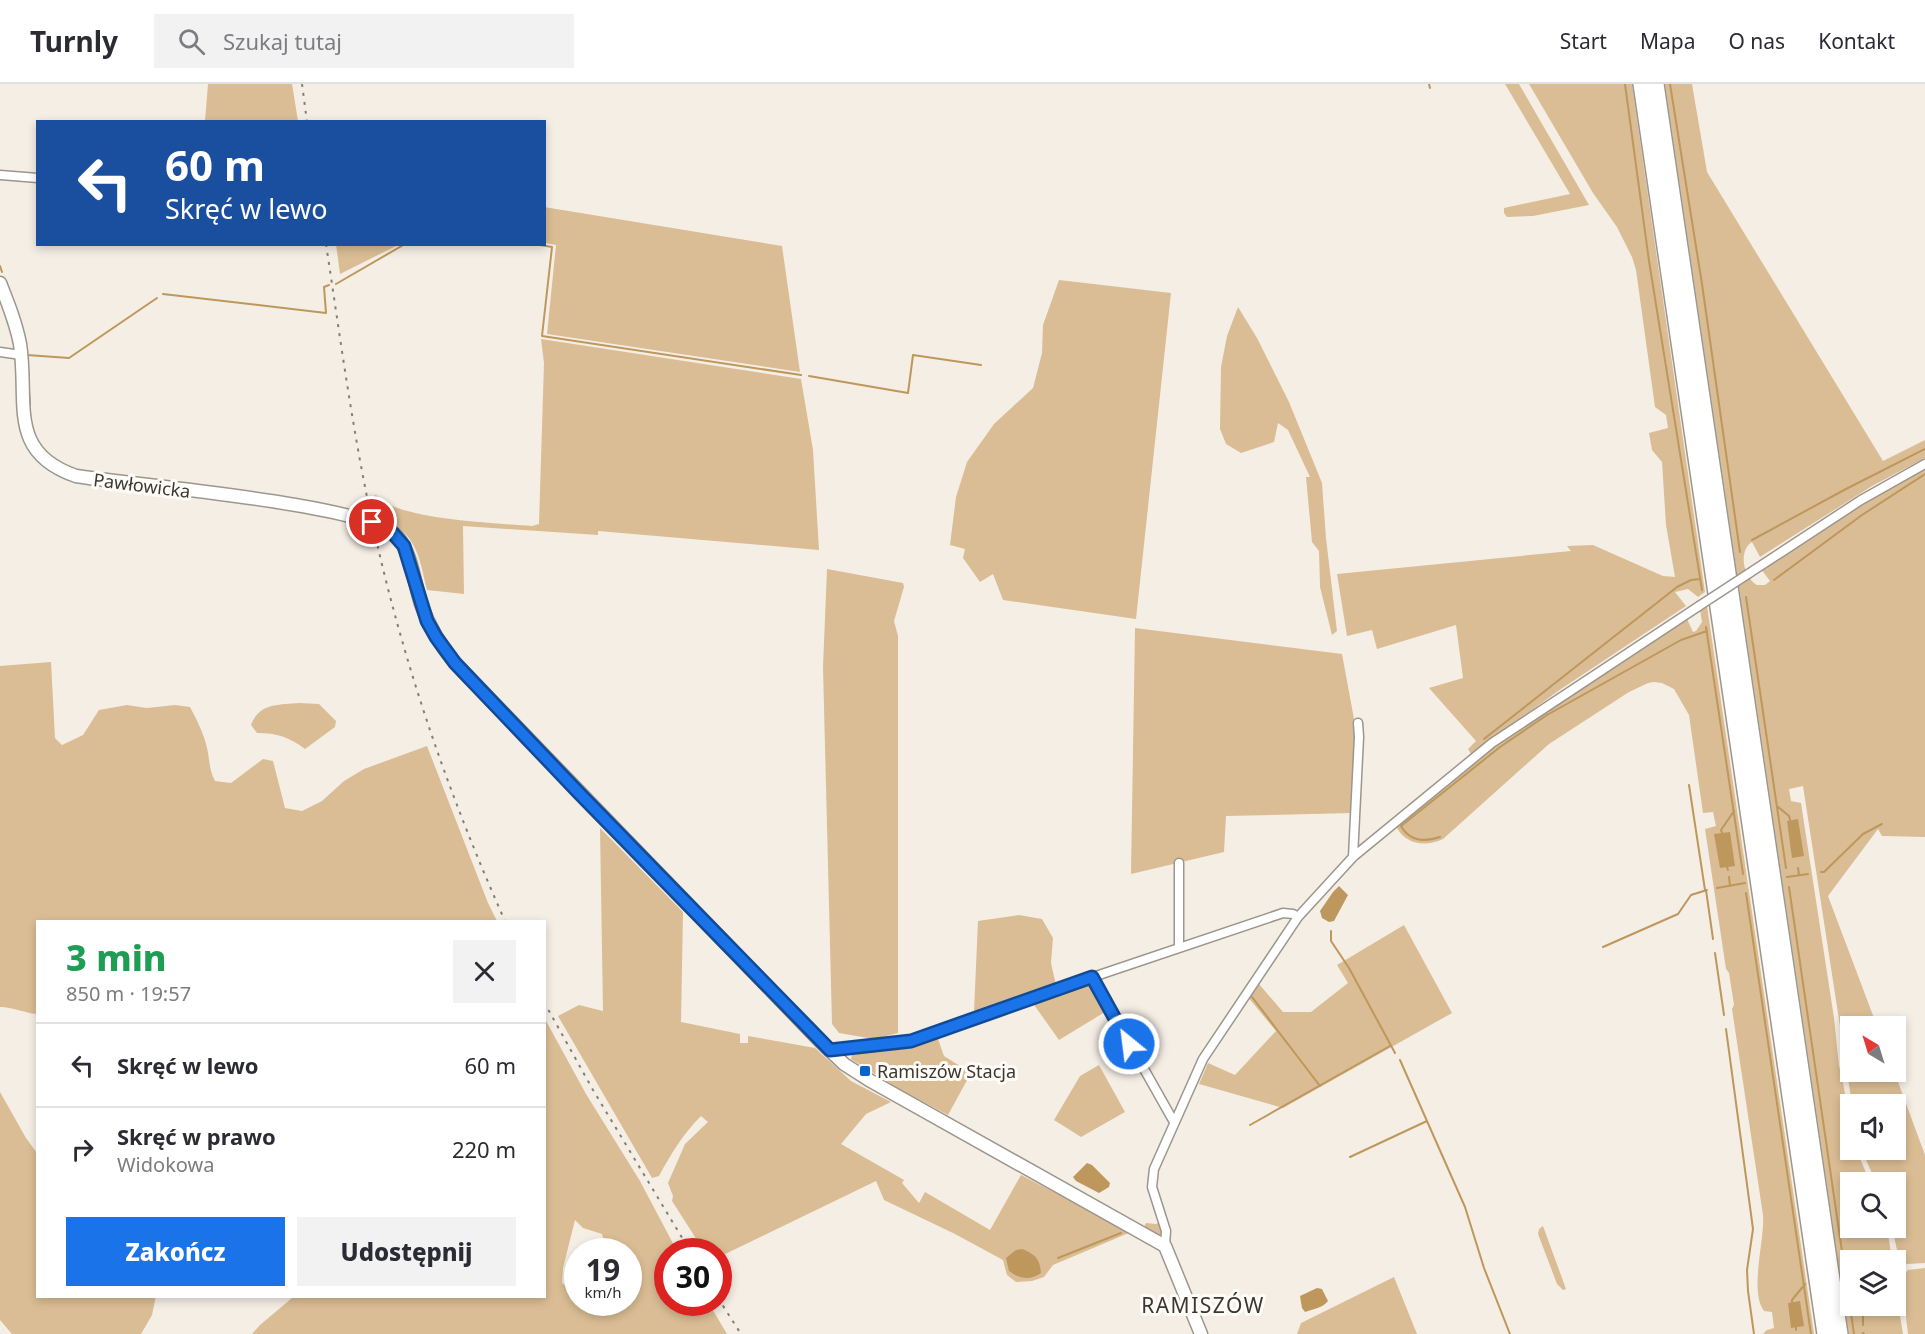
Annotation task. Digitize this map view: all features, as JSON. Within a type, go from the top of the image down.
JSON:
[{"type":"highway","points":[[1641,84],[1825,1334]]},
{"type":"highway","points":[[1656,84],[1840,1334]]},
{"type":"street","points":[[0,175],[36,178]]},
{"type":"street","name":"Pawłowicka","points":[[0,283],[16,328],[21,355],[27,433],[40,455],[59,469],[76,476],[278,502],[361,519],[384,526],[393,532],[404,546],[427,621],[455,663],[844,1064],[1165,1246]]},
{"type":"street","points":[[0,352],[21,355]]},
{"type":"street","points":[[1201,1334],[1165,1246],[1166,1231],[1152,1187],[1152,1179],[1174,1122],[1203,1059],[1298,917],[1353,857],[1492,743],[1861,500],[1925,464]]},
{"type":"street","points":[[1353,857],[1358,723]]},
{"type":"street","points":[[1179,863],[1179,948]]},
{"type":"street","points":[[830,1050],[911,1041],[1283,913],[1298,917]]},
{"type":"street","points":[[1092,977],[1174,1122]]},
{"type":"shaded area","points":[[208,84],[292,84],[298,120],[205,120]]},
{"type":"shaded area","points":[[1505,84],[1519,84],[1589,205],[1533,216],[1507,217],[1504,213],[1504,208],[1570,194]]},
{"type":"shaded area","points":[[1529,84],[1632,84],[1705,592],[1698,597],[1688,589],[1675,592],[1686,606],[1561,689],[1471,754],[1468,749],[1476,741],[1429,688],[1463,678],[1456,625],[1377,649],[1372,630],[1347,636],[1337,574],[1571,551],[1567,546],[1593,545],[1663,576],[1675,577],[1666,525],[1662,462],[1652,450],[1649,433],[1668,428],[1666,415],[1655,407],[1636,270],[1617,227],[1593,193]]},
{"type":"shaded area","points":[[1665,84],[1692,84],[1707,172],[1883,461],[1925,440],[1925,458],[1872,486],[1760,557],[1752,542],[1745,551],[1744,557],[1748,576],[1757,585],[1765,585],[1770,581],[1761,569],[1837,519],[1925,467],[1925,837],[1882,836],[1878,829],[1828,896],[1873,1016],[1840,1016],[1840,1026],[1803,786],[1789,789],[1791,801],[1801,803],[1834,1018],[1840,1082],[1843,1082],[1845,1094],[1840,1094],[1840,1160],[1861,1160],[1866,1172],[1840,1172],[1840,1238],[1889,1238],[1890,1250],[1840,1250],[1840,1273]]},
{"type":"shaded area","points":[[546,207],[782,246],[800,372],[547,334],[556,245],[546,243]]},
{"type":"shaded area","points":[[336,246],[396,246],[340,274]]},
{"type":"shaded area","points":[[1059,280],[1171,293],[1136,619],[1003,600],[993,574],[980,582],[963,558],[965,549],[950,545],[956,497],[967,462],[994,424],[1033,388],[1042,353],[1043,325]]},
{"type":"shaded area","points":[[1238,307],[1257,338],[1289,402],[1322,483],[1337,631],[1332,635],[1320,587],[1319,551],[1312,542],[1306,477],[1310,477],[1288,430],[1278,423],[1274,442],[1241,453],[1226,444],[1220,429],[1221,367],[1227,336]]},
{"type":"shaded area","points":[[541,339],[801,379],[813,450],[819,550],[598,531],[598,535],[463,526],[464,594],[427,590],[420,560],[412,543],[391,522],[390,516],[381,513],[381,509],[376,507],[374,496],[404,510],[425,515],[532,526],[539,524],[544,363]]},
{"type":"shaded area","points":[[827,569],[903,583],[904,587],[894,621],[898,636],[898,1033],[874,1039],[839,1033],[832,1024],[823,667]]},
{"type":"shaded area","points":[[1707,606],[1814,1334],[1763,1334],[1774,1328],[1772,1312],[1764,1311],[1758,1291],[1763,1215],[1732,1009],[1734,1005],[1729,973],[1726,969],[1705,829],[1716,826],[1713,812],[1703,813],[1689,715],[1674,689],[1654,682],[1629,692],[1549,744],[1443,839],[1430,843],[1416,843],[1405,837],[1396,826],[1480,757],[1542,713],[1687,619],[1693,632],[1696,631],[1702,622],[1700,610]]},
{"type":"shaded area","points":[[1135,628],[1342,654],[1357,735],[1353,813],[1226,816],[1224,852],[1131,874]]},
{"type":"shaded area","points":[[51,662],[55,738],[62,745],[83,735],[99,710],[127,705],[147,708],[175,705],[190,707],[204,738],[215,781],[231,783],[263,759],[273,761],[285,808],[302,811],[322,801],[344,781],[364,769],[427,746],[496,920],[36,920],[36,1014],[0,1007],[0,666]]},
{"type":"shaded area","points":[[299,703],[319,704],[336,721],[335,727],[305,749],[282,736],[257,733],[251,725],[259,713],[270,706]]},
{"type":"shaded area","points":[[1798,819],[1804,856],[1792,858],[1787,821]]},
{"type":"shaded area","points":[[600,828],[683,912],[681,1022],[740,1034],[740,1043],[748,1043],[748,1036],[815,1048],[851,1081],[891,1102],[866,1114],[841,1144],[904,1180],[902,1183],[919,1203],[925,1192],[990,1230],[1021,1175],[1131,1232],[1053,1265],[1044,1277],[1032,1281],[1016,1282],[1007,1275],[1003,1260],[884,1200],[876,1181],[732,1251],[732,1238],[696,1238],[672,1201],[673,1196],[668,1183],[685,1144],[708,1122],[701,1116],[678,1144],[659,1176],[652,1178],[558,1016],[579,1005],[603,1011]]},
{"type":"shaded area","points":[[1730,832],[1735,866],[1720,868],[1714,834]]},
{"type":"shaded area","points":[[1339,886],[1348,895],[1334,921],[1329,922],[1322,918],[1320,911]]},
{"type":"shaded area","points":[[1019,915],[1042,919],[1053,938],[1051,963],[1056,985],[974,1011],[978,921]]},
{"type":"shaded area","points":[[1404,925],[1452,1013],[1283,1108],[1199,1084],[1208,1063],[1235,1075],[1276,1031],[1247,996],[1259,984],[1283,1012],[1311,1012],[1348,983],[1337,965]]},
{"type":"shaded area","points":[[1083,985],[1089,986],[1105,1012],[1059,1040],[1032,1002]]},
{"type":"shaded area","points":[[546,1021],[586,1094],[640,1181],[670,1238],[654,1238],[654,1316],[716,1316],[727,1334],[252,1334],[292,1298],[546,1298]]},
{"type":"shaded area","points":[[947,1029],[948,1035],[938,1039],[944,1056],[971,1073],[948,1115],[899,1089],[851,1059],[852,1055],[896,1048]]},
{"type":"shaded area","points":[[1099,1065],[1125,1112],[1081,1137],[1054,1120],[1080,1076]]},
{"type":"shaded area","points":[[1849,1082],[1898,1082],[1902,1094],[1850,1094]]},
{"type":"shaded area","points":[[0,1092],[36,1152],[36,1298],[156,1298],[152,1315],[141,1334],[12,1334],[0,1320]]},
{"type":"shaded area","points":[[1906,1104],[1925,1155],[1925,1263],[1906,1263],[1906,1250],[1897,1250],[1894,1238],[1906,1238],[1906,1172],[1871,1172],[1866,1160],[1906,1160]]},
{"type":"shaded area","points":[[1087,1163],[1110,1183],[1109,1187],[1099,1193],[1076,1181],[1073,1177]]},
{"type":"shaded area","points":[[1161,1222],[1162,1233],[1158,1237],[1143,1229],[1146,1223]]},
{"type":"shaded area","points":[[1543,1226],[1566,1289],[1563,1290],[1557,1284],[1538,1234],[1539,1229]]},
{"type":"shaded area","points":[[1022,1249],[1036,1258],[1041,1273],[1025,1278],[1009,1271],[1006,1258],[1016,1250]]},
{"type":"shaded area","points":[[1925,1268],[1925,1334],[1908,1334],[1906,1316],[1906,1272]]},
{"type":"shaded area","points":[[1394,1277],[1417,1334],[1297,1334],[1301,1323]]},
{"type":"shaded area","points":[[1317,1288],[1322,1289],[1328,1301],[1321,1307],[1305,1312],[1300,1296]]},
{"type":"shaded area","points":[[1800,1301],[1804,1326],[1791,1328],[1788,1303]]},
{"type":"shaded area","points":[[1846,1316],[1900,1316],[1903,1334],[1849,1334]]},
{"type":"waterway","points":[[1429,84],[1430,88]]},
{"type":"waterway","points":[[1625,84],[1649,261],[1702,590]]},
{"type":"waterway","points":[[1670,84],[1702,284],[1740,552]]},
{"type":"waterway","points":[[336,284],[402,246]]},
{"type":"waterway","points":[[546,246],[552,247],[542,336],[801,375]]},
{"type":"waterway","points":[[0,266],[2,272]]},
{"type":"waterway","points":[[6,281],[24,334]]},
{"type":"waterway","points":[[163,294],[326,313],[324,287],[329,285]]},
{"type":"waterway","points":[[27,355],[69,358],[157,298]]},
{"type":"waterway","points":[[26,348],[30,405]]},
{"type":"waterway","points":[[809,376],[908,393],[913,355],[981,365]]},
{"type":"waterway","points":[[1752,540],[1925,449]]},
{"type":"waterway","points":[[1774,580],[1862,515],[1925,474]]},
{"type":"waterway","points":[[1484,739],[1677,587],[1691,580],[1700,579]]},
{"type":"waterway","points":[[1746,597],[1786,868]]},
{"type":"waterway","points":[[1706,627],[1743,874]]},
{"type":"waterway","points":[[1440,837],[1429,840],[1413,838],[1401,826],[1500,747],[1547,715],[1681,640],[1707,631]]},
{"type":"waterway","points":[[1689,785],[1705,890]]},
{"type":"waterway","points":[[1777,806],[1789,816],[1790,820]]},
{"type":"waterway","points":[[1722,833],[1721,830],[1734,811]]},
{"type":"waterway","points":[[1821,872],[1824,872],[1863,834],[1882,824]]},
{"type":"waterway","points":[[1798,868],[1799,875]]},
{"type":"waterway","points":[[1787,877],[1808,874]]},
{"type":"waterway","points":[[1729,877],[1730,886]]},
{"type":"waterway","points":[[1717,888],[1745,883]]},
{"type":"waterway","points":[[1789,887],[1854,1334]]},
{"type":"waterway","points":[[1706,890],[1713,939]]},
{"type":"waterway","points":[[1603,947],[1678,914],[1691,895],[1707,890]]},
{"type":"waterway","points":[[1746,893],[1811,1334]]},
{"type":"waterway","points":[[1331,931],[1331,941],[1349,968],[1395,1053]]},
{"type":"waterway","points":[[1715,953],[1724,1015]]},
{"type":"waterway","points":[[1252,997],[1320,1086]]},
{"type":"waterway","points":[[1726,1029],[1753,1229],[1747,1270],[1754,1334]]},
{"type":"waterway","points":[[1250,1125],[1390,1046]]},
{"type":"waterway","points":[[1400,1060],[1465,1207],[1484,1268],[1510,1334]]},
{"type":"waterway","points":[[1350,1157],[1427,1121]]},
{"type":"waterway","points":[[1058,1258],[1121,1233]]},
{"type":"waterway","points":[[1792,1302],[1805,1284]]},
{"type":"waterway","points":[[1863,1316],[1863,1325]]},
{"type":"railway","points":[[302,84],[307,120]]},
{"type":"railway","points":[[326,246],[361,466],[388,588],[431,733],[466,828],[505,920]]},
{"type":"railway","points":[[546,1006],[593,1090],[682,1238]]},
{"type":"railway","points":[[730,1316],[741,1334]]},
{"type":"place","name":"Ramiszów Stacja","points":[[865,1071]]},
{"type":"district","name":"RAMISZÓW","points":[[1203,1305]]},
{"type":"route","points":[[372,522],[393,532],[404,546],[427,621],[447,654],[830,1050],[911,1041],[1092,977],[1129,1044]]}]
